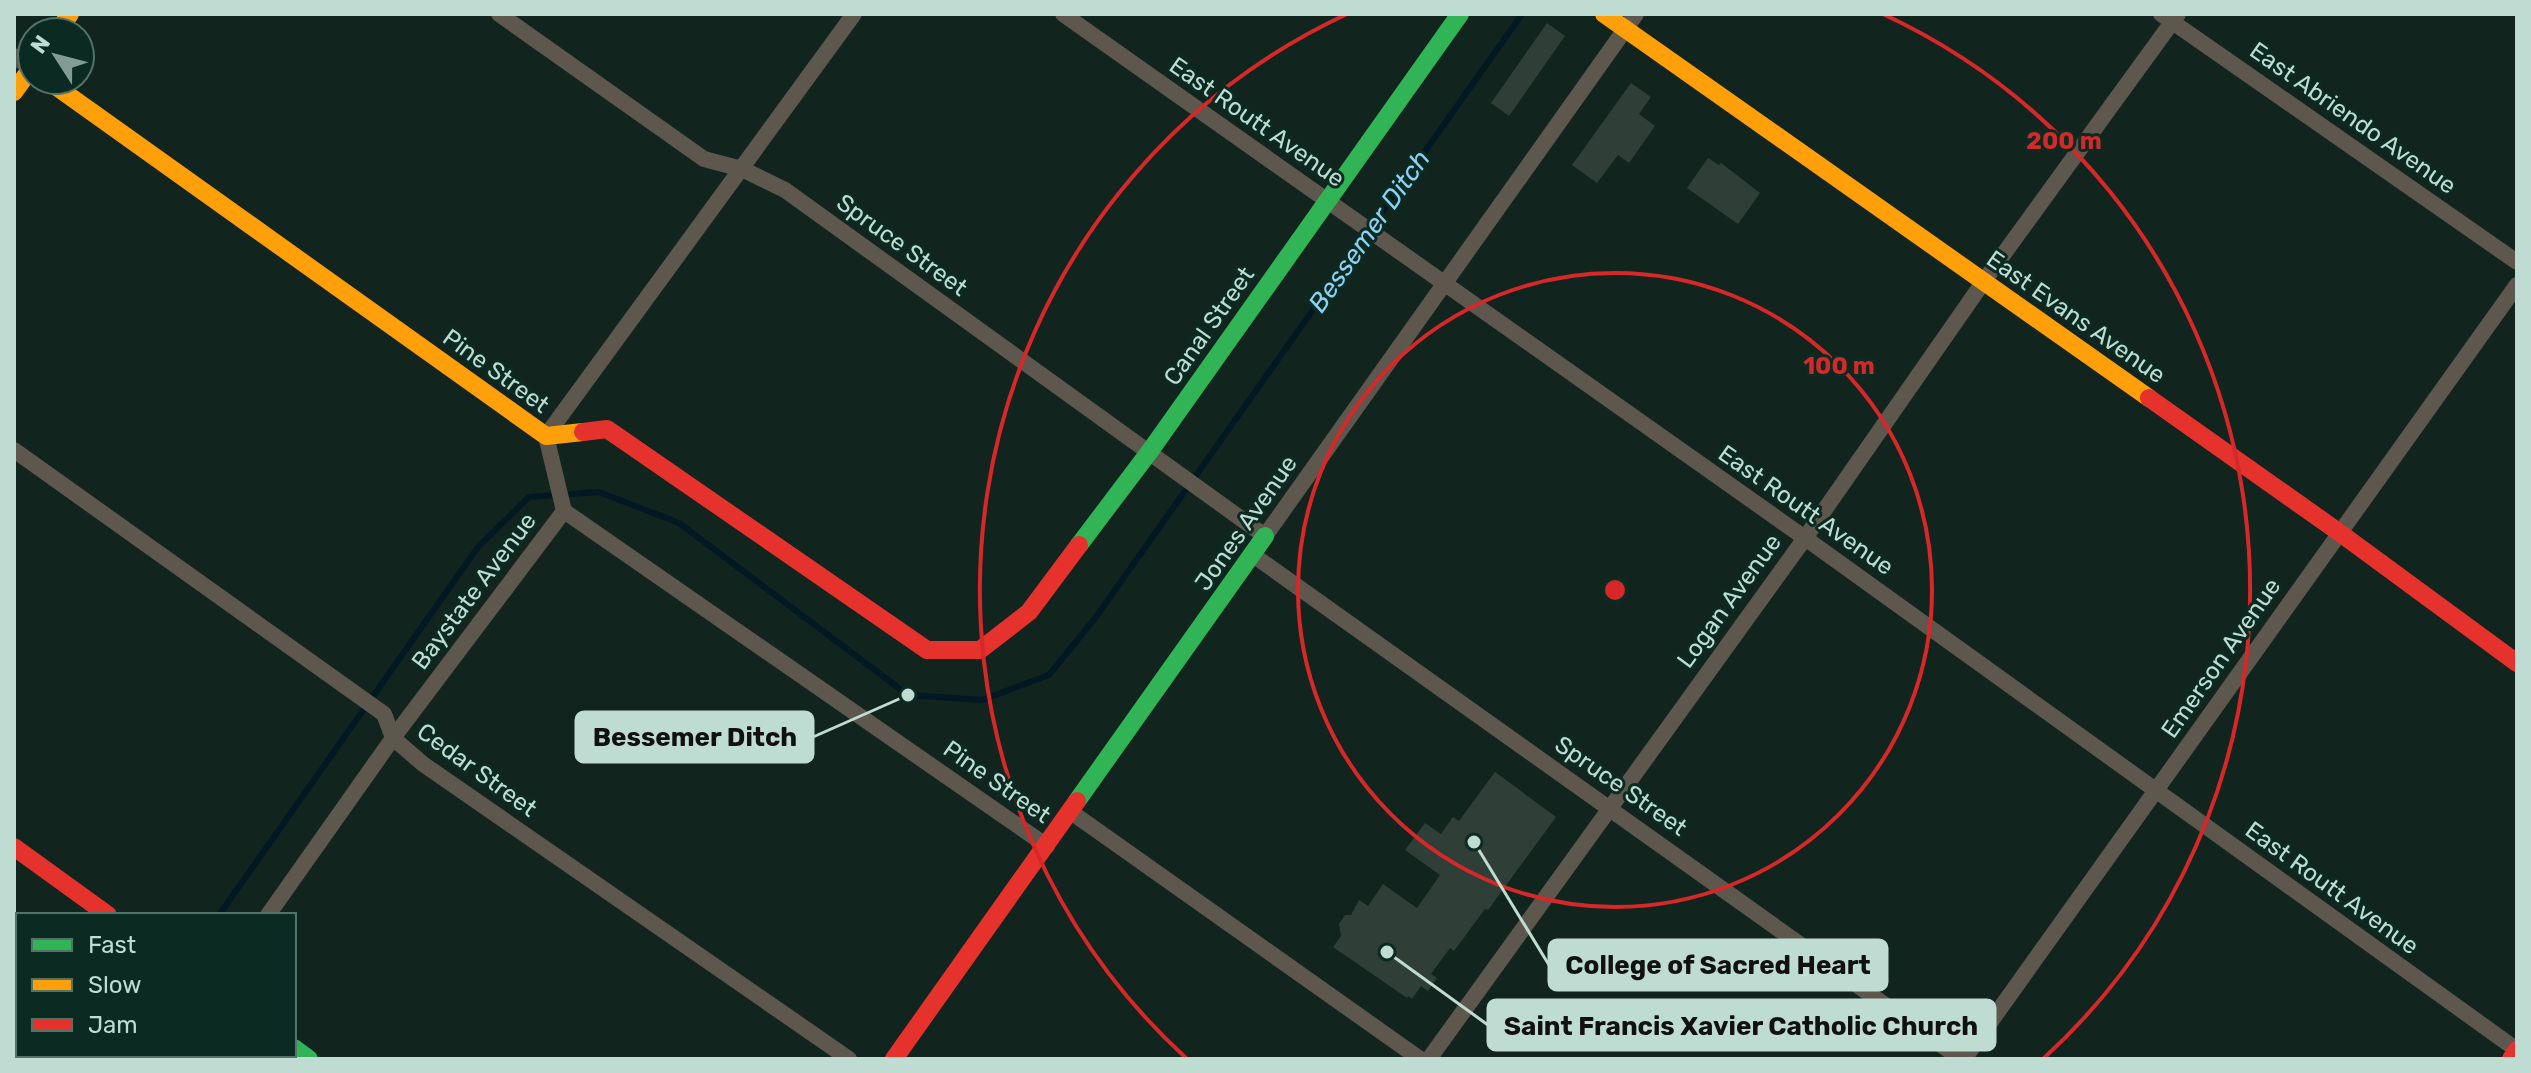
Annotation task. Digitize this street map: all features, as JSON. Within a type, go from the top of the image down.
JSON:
[{"type":"street","name":"Spruce Street","points":[[499,14],[704,159],[742,169],[785,190],[1265,536]]},
{"type":"street","points":[[546,436],[854,14]]},
{"type":"street","name":"East Routt Avenue","points":[[1063,14],[1805,538],[2517,1050]]},
{"type":"street","name":"Canal Street","points":[[980,650],[1029,612],[1150,451],[1460,14]]},
{"type":"street","name":"East Evans Avenue","points":[[1604,14],[1631,22],[1984,281],[2340,533],[2517,663]]},
{"type":"street","name":"East Abriendo Avenue","points":[[2170,17],[2517,262]]},
{"type":"street","name":"Logan Avenue","points":[[1429,1059],[1805,538],[2170,17]]},
{"type":"street","name":"Jones Avenue","points":[[894,1059],[1631,22]]},
{"type":"street","name":"Pine Street","points":[[69,96],[546,436],[607,429],[927,650],[980,650]]},
{"type":"street","name":"Emerson Avenue","points":[[1962,1059],[2517,285]]},
{"type":"street","name":"Baystate Avenue","points":[[269,913],[393,738],[564,511],[546,436]]},
{"type":"street","name":"Cedar Street","points":[[14,450],[384,714],[393,738],[423,764],[849,1059]]},
{"type":"street","name":"Pine Street","points":[[564,511],[1047,846]]},
{"type":"street","name":"Spruce Street","points":[[1253,555],[1962,1059]]},
{"type":"street","name":"Pine Street","points":[[1071,812],[1420,1059]]},
{"type":"street","points":[[14,847],[105,913]]},
{"type":"street","points":[[2511,1059],[2517,1050]]},
{"type":"building","points":[[1547,23],[1565,36],[1509,116],[1491,103]]},
{"type":"building","points":[[1631,83],[1651,97],[1639,114],[1655,126],[1629,163],[1618,155],[1597,183],[1572,165]]},
{"type":"building","points":[[1708,158],[1719,165],[1721,163],[1760,193],[1738,224],[1687,188]]},
{"type":"building","points":[[1495,772],[1556,817],[1488,910],[1485,909],[1454,951],[1450,948],[1431,974],[1437,978],[1428,991],[1421,986],[1412,999],[1407,998],[1333,947],[1341,936],[1339,924],[1345,915],[1351,915],[1359,900],[1368,906],[1383,884],[1417,908],[1440,875],[1405,850],[1425,823],[1441,834],[1453,817],[1459,821]]},
{"type":"waterway","name":"Bessemer Ditch","points":[[220,913],[478,547],[529,497],[599,492],[679,523],[908,695],[982,700],[1049,675],[1096,617],[1522,14]]},
{"type":"traffic: fast","points":[[1079,545],[1150,451],[1460,14]]},
{"type":"traffic: fast","points":[[1077,801],[1265,536]]},
{"type":"traffic: fast","points":[[296,1049],[309,1059]]},
{"type":"traffic: slow","points":[[1604,14],[2149,398]]},
{"type":"traffic: slow","points":[[69,96],[546,436],[583,432]]},
{"type":"traffic: jam","points":[[2149,398],[2517,663]]},
{"type":"traffic: jam","points":[[583,432],[607,429],[927,650],[980,650],[1029,612],[1079,545]]},
{"type":"traffic: jam","points":[[894,1059],[1077,801]]},
{"type":"traffic: jam","points":[[14,847],[105,913]]},
{"type":"traffic: jam","points":[[2511,1059],[2517,1050]]},
{"type":"place","name":"Bessemer Ditch","points":[[908,695]]},
{"type":"place","name":"College of Sacred Heart","points":[[1474,842]]},
{"type":"place","name":"Saint Francis Xavier Catholic Church","points":[[1387,952]]}]
